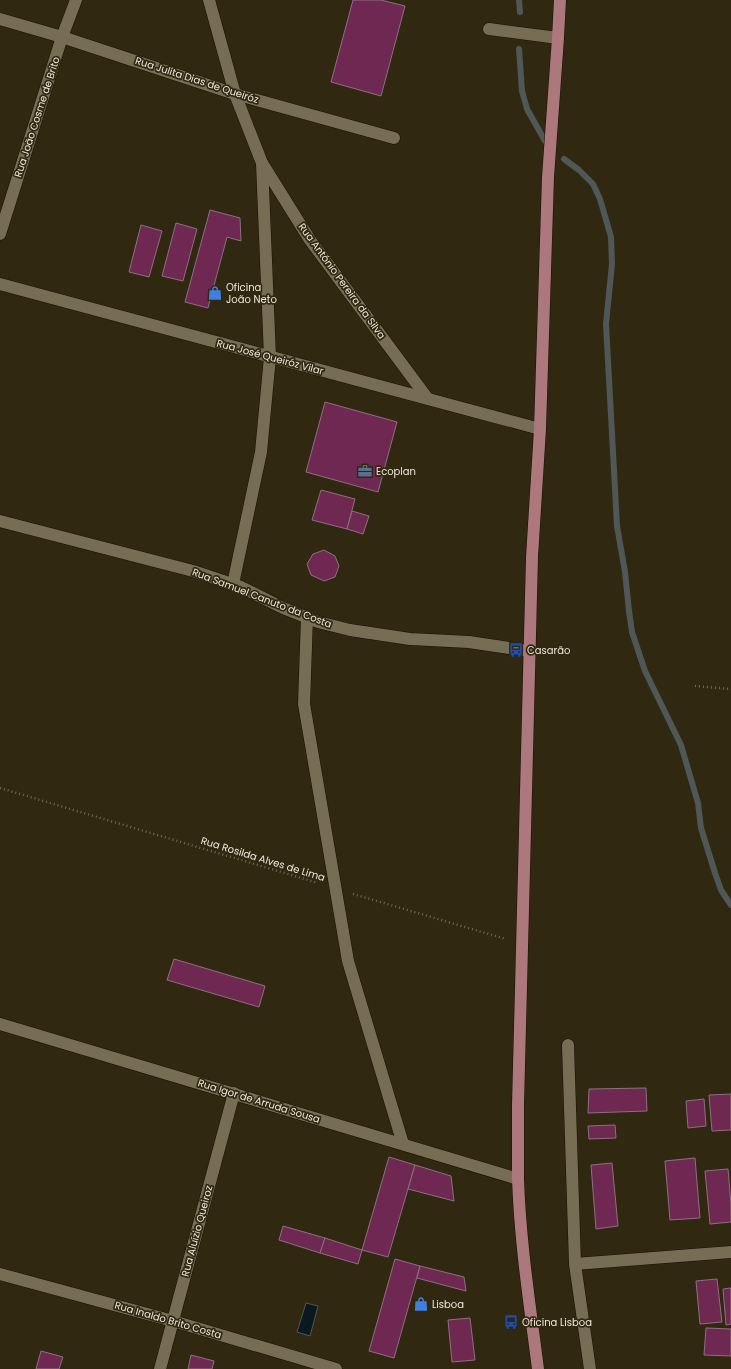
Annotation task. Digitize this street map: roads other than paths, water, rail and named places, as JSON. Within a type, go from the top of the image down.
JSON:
[{"type":"main road","points":[[538,1369],[528,1290],[518,1179],[518,1105],[532,557],[540,429],[548,177],[560,0]]},
{"type":"street","name":"Rua João Cosme de Brito","points":[[0,234],[62,37],[76,0]]},
{"type":"street","name":"Rua António Pereira da Silva","points":[[209,0],[235,94],[262,163],[310,240],[428,399]]},
{"type":"street","name":"Rua Julita Dias de Queiróz","points":[[0,19],[62,37],[235,94],[394,138]]},
{"type":"street","points":[[490,29],[558,38]]},
{"type":"street","points":[[233,584],[261,452],[270,357],[262,163]]},
{"type":"street","name":"Rua José Queiróz Vilar","points":[[0,284],[540,429]]},
{"type":"street","name":"Rua Samuel Canuto da Costa","points":[[0,521],[193,571],[233,584],[318,622],[350,630],[410,639],[469,642],[529,650]]},
{"type":"street","points":[[307,617],[304,704],[348,961],[403,1144]]},
{"type":"street","name":"Rua Igor de Arruda Sousa","points":[[0,1024],[518,1179]]},
{"type":"street","points":[[568,1045],[575,1264],[590,1369]]},
{"type":"street","name":"Rua Aluízio Queiroz","points":[[160,1369],[234,1093]]},
{"type":"street","points":[[575,1264],[731,1252]]},
{"type":"street","name":"Rua Inaldo Brito Costa","points":[[0,1274],[173,1321],[336,1369]]},
{"type":"waterway","points":[[519,0],[520,12]]},
{"type":"waterway","points":[[519,49],[522,91],[527,109],[545,141]]},
{"type":"waterway","points":[[564,159],[579,170],[593,184],[600,199],[611,237],[612,264],[606,324],[617,526],[625,572],[632,632],[645,671],[681,745],[698,803],[701,828],[715,873],[721,890],[731,905]]},
{"type":"place","name":"Oficina João Neto","points":[[215,293]]},
{"type":"place","name":"Ecoplan","points":[[365,471]]},
{"type":"place","name":"Casarão","points":[[516,650]]},
{"type":"place","name":"Lisboa","points":[[421,1304]]},
{"type":"place","name":"Oficina Lisboa","points":[[511,1322]]}]
